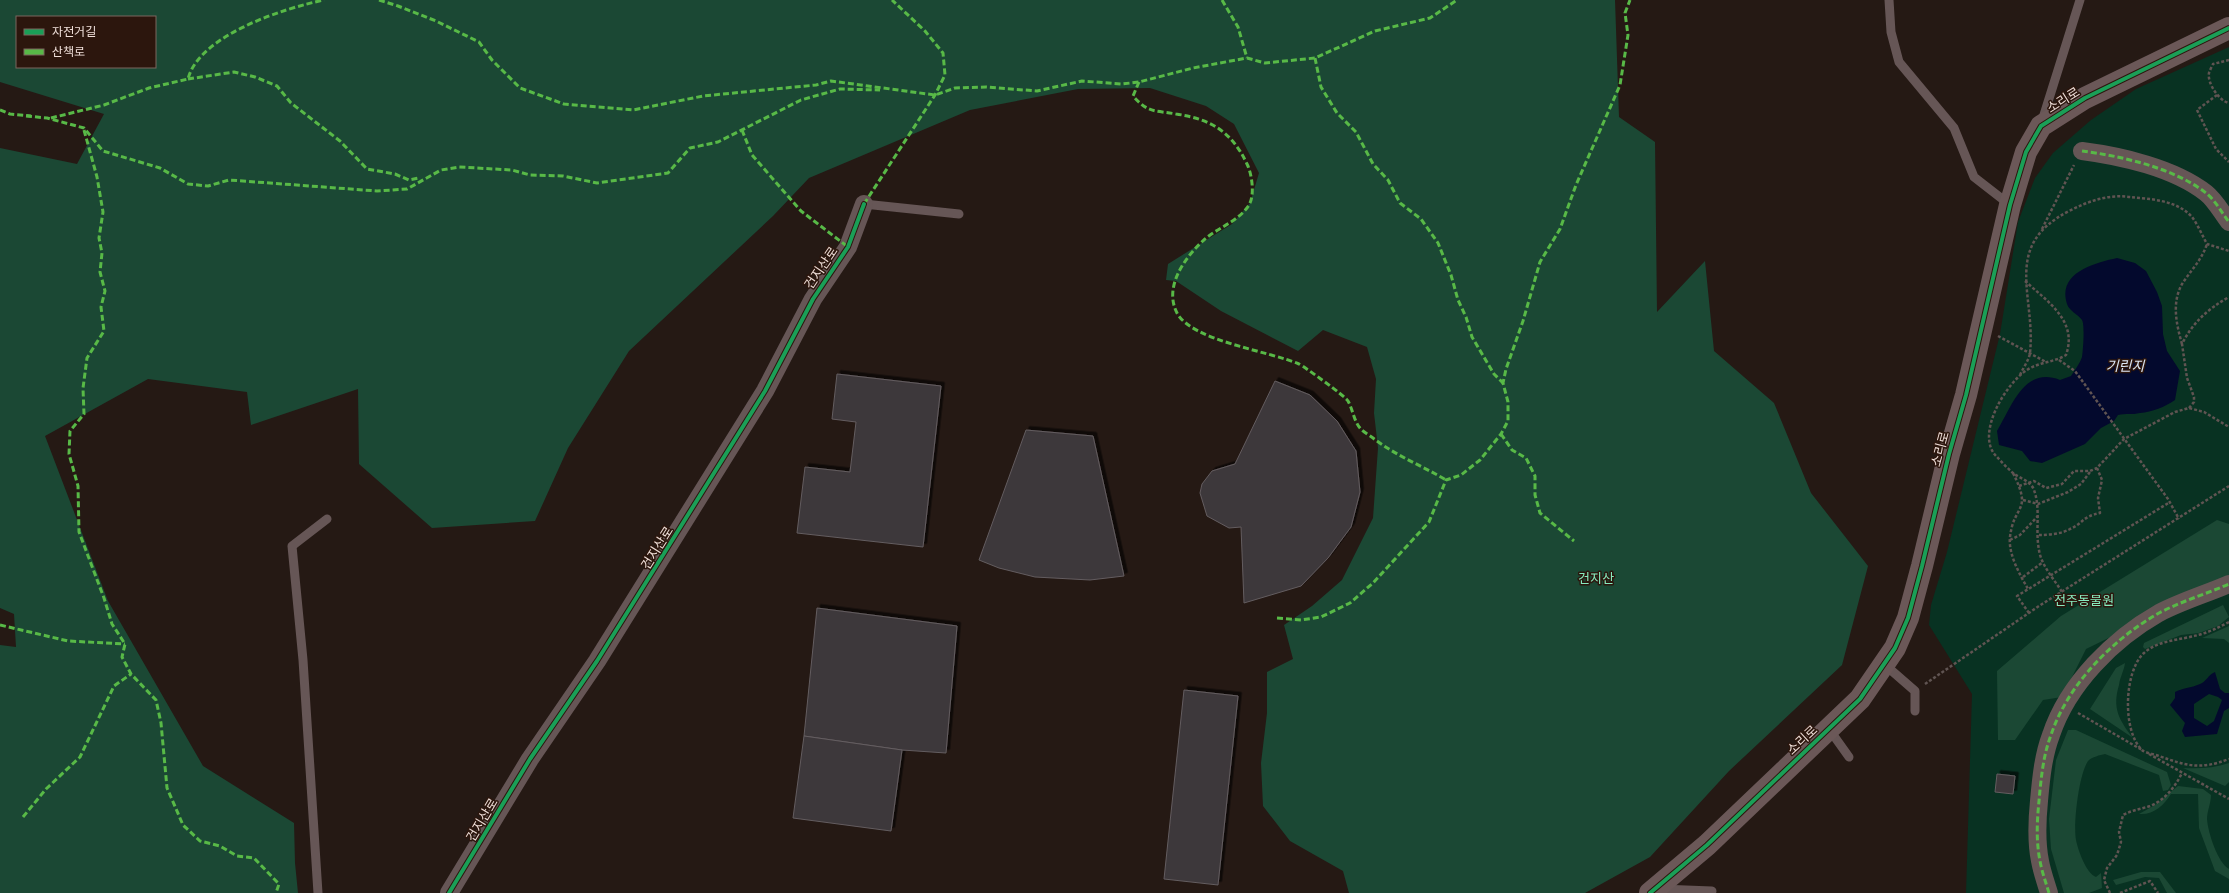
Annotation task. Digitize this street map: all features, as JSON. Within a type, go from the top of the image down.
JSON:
[{"type":"street","name":"소리로","points":[[1652,891],[1707,845],[1860,699],[1895,648],[1908,618],[1933,524],[1949,454],[1966,395],[1980,329],[2010,205],[2026,152],[2041,126],[2084,98],[2229,28]]},
{"type":"street","points":[[2082,151],[2102,154],[2143,164],[2184,179],[2207,194],[2229,222]]},
{"type":"street","name":"건지산로","points":[[449,893],[530,759],[597,661],[765,391],[813,299],[848,247],[864,204]]},
{"type":"street","points":[[2049,893],[2040,861],[2037,836],[2038,811],[2041,774],[2049,741],[2064,705],[2088,672],[2113,646],[2134,630],[2185,600],[2229,584]]},
{"type":"lane","points":[[1889,0],[1891,32],[1899,62],[1954,128],[1974,177],[2010,205]]},
{"type":"lane","points":[[2041,126],[2080,0]]},
{"type":"lane","name":"건지산로","points":[[864,204],[959,214]]},
{"type":"lane","points":[[318,893],[303,668],[292,546],[327,519]]},
{"type":"lane","points":[[1884,664],[1915,691],[1915,711]]},
{"type":"lane","points":[[1829,729],[1849,757]]},
{"type":"lane","points":[[1652,891],[1712,891]]},
{"type":"path","points":[[2229,60],[2213,64],[2209,72],[2209,79],[2217,95],[2224,102],[2229,103]]},
{"type":"path","points":[[2217,95],[2197,110],[2216,149],[2229,162]]},
{"type":"path","points":[[2019,377],[2030,352],[2029,295],[2025,281],[2025,271],[2030,249],[2042,229],[2082,151]]},
{"type":"path","points":[[2042,229],[2063,214],[2088,202],[2117,195],[2155,200],[2175,205],[2191,217],[2207,244],[2229,251]]},
{"type":"path","points":[[2189,408],[2194,397],[2187,378],[2182,344],[2175,321],[2176,300],[2183,282],[2198,263],[2207,244]]},
{"type":"path","points":[[2025,281],[2058,311],[2067,323],[2070,345],[2066,355],[2059,360],[2047,362],[2026,370],[2019,377],[2002,398],[1995,412],[1990,424],[1988,443],[1994,454],[2013,473],[2033,488],[2038,504],[2038,548],[2043,562],[2062,592]]},
{"type":"path","points":[[2182,344],[2196,321],[2205,312],[2229,297]]},
{"type":"path","points":[[1980,329],[2005,338],[2047,362]]},
{"type":"path","points":[[2059,360],[2074,371],[2170,502],[2179,519]]},
{"type":"path","points":[[2019,486],[2034,482],[2046,488],[2062,484],[2074,472],[2090,471],[2096,468],[2124,439],[2175,412],[2189,408],[2204,412],[2229,427]]},
{"type":"path","points":[[2039,535],[2053,535],[2071,529],[2086,516],[2100,512],[2098,498],[2102,480],[2096,468]]},
{"type":"path","points":[[2023,500],[2038,504],[2081,484],[2090,471]]},
{"type":"path","points":[[2013,473],[2023,500],[2021,509],[2015,519],[2010,540],[2010,552],[2028,589]]},
{"type":"path","points":[[1915,691],[2029,613],[2229,486]]},
{"type":"path","points":[[2029,613],[2017,596],[2170,502]]},
{"type":"path","points":[[2010,540],[2020,535],[2038,515]]},
{"type":"path","points":[[2023,576],[2043,562]]},
{"type":"path","points":[[2229,622],[2200,635],[2168,642],[2149,649],[2143,653],[2135,665],[2129,683],[2128,710],[2132,734],[2142,750],[2188,766],[2211,766],[2229,759]]},
{"type":"path","points":[[2064,705],[2229,799]]},
{"type":"path","points":[[2110,893],[2104,880],[2107,868],[2117,855],[2121,842],[2120,832],[2123,815],[2139,808],[2150,806],[2163,798],[2174,788],[2182,773]]},
{"type":"path","points":[[2120,893],[2150,881],[2158,893]]},
{"type":"green space","name":"건지산","points":[[0,0],[1615,0],[1619,117],[1655,142],[1657,312],[1705,261],[1714,351],[1774,403],[1811,493],[1868,566],[1842,665],[1729,771],[1650,857],[1585,893],[1349,893],[1343,871],[1290,841],[1263,806],[1261,763],[1267,713],[1267,672],[1293,659],[1284,625],[1312,606],[1342,580],[1373,518],[1378,448],[1374,413],[1376,379],[1367,347],[1323,330],[1298,351],[1221,311],[1176,281],[1166,280],[1168,264],[1232,224],[1250,203],[1259,173],[1234,124],[1206,106],[1150,88],[1078,89],[970,110],[809,178],[773,216],[629,351],[568,448],[535,521],[432,528],[359,464],[358,389],[251,425],[247,392],[148,379],[45,436],[108,601],[203,766],[294,823],[295,863],[298,893],[0,893],[0,645],[16,647],[14,614],[0,608],[0,148],[77,164],[104,114],[0,82]]},
{"type":"green space","name":"전주동물원","points":[[2229,47],[2229,893],[1966,893],[1972,694],[1929,625],[1931,605],[1947,552],[2000,334],[2018,222],[2035,178],[2053,153],[2091,120],[2136,89]]},
{"type":"green space","points":[[2217,520],[2229,524],[2229,579],[2086,649],[2062,697],[2043,700],[2015,740],[1998,740],[1997,671],[2061,616]]},
{"type":"green space","points":[[2223,605],[2229,617],[2218,626],[2199,633],[2181,635],[2145,649],[2143,647],[2144,643]]},
{"type":"green space","points":[[2229,626],[2229,643],[2224,639],[2202,638]]},
{"type":"green space","points":[[2125,663],[2116,700],[2118,713],[2133,738],[2090,709],[2116,668]]},
{"type":"green space","points":[[2068,730],[2076,730],[2167,772],[2171,785],[2168,790],[2163,791],[2159,775],[2105,754],[2094,757],[2088,761],[2079,787],[2075,833],[2083,861],[2089,871],[2096,877],[2101,873],[2102,888],[2089,893],[2064,893],[2051,849],[2049,819],[2056,760]]},
{"type":"green space","points":[[2229,763],[2229,782],[2225,786],[2183,768],[2206,768]]},
{"type":"green space","points":[[2178,786],[2203,789],[2211,795],[2207,816],[2208,825],[2217,854],[2225,866],[2229,869],[2229,879],[2215,871],[2199,828],[2198,794],[2171,794],[2165,802],[2154,811],[2139,814],[2155,805]]},
{"type":"green space","points":[[2141,872],[2160,872],[2176,893],[2167,893],[2159,878],[2145,877],[2116,885],[2113,880]]},
{"type":"water","name":"기린지","points":[[2117,258],[2135,263],[2146,271],[2157,292],[2162,306],[2163,334],[2167,351],[2180,371],[2175,400],[2163,407],[2149,412],[2118,415],[2114,421],[2101,428],[2085,444],[2042,463],[2030,461],[2022,451],[1999,445],[1997,431],[2014,400],[2028,383],[2037,379],[2048,377],[2060,380],[2071,376],[2082,357],[2084,332],[2083,323],[2067,304],[2065,293],[2067,284],[2072,277],[2080,271],[2098,263]]},
{"type":"water","points":[[2215,672],[2220,689],[2225,693],[2229,693],[2229,708],[2224,711],[2217,734],[2185,737],[2182,731],[2185,723],[2170,705],[2175,698],[2175,692],[2202,683]],"holes":[[[2209,694],[2222,700],[2214,721],[2207,726],[2194,718],[2194,704]]]},
{"type":"building","points":[[837,374],[941,386],[923,547],[797,533],[805,467],[850,472],[856,422],[832,419]]},
{"type":"building","points":[[1275,381],[1310,395],[1337,421],[1356,451],[1360,492],[1351,527],[1328,558],[1301,586],[1244,603],[1241,527],[1229,528],[1207,516],[1200,493],[1202,484],[1212,471],[1235,464]]},
{"type":"building","points":[[1026,430],[1093,436],[1124,576],[1090,580],[1035,577],[999,568],[979,560]]},
{"type":"building","points":[[817,608],[957,626],[946,753],[902,750],[804,736]]},
{"type":"building","points":[[1184,690],[1238,696],[1218,885],[1164,879]]},
{"type":"building","points":[[804,736],[902,750],[891,831],[793,818]]},
{"type":"building","points":[[1997,774],[2015,776],[2013,794],[1995,792]]},
{"type":"marked path","points":[[51,118],[104,105],[149,88],[188,79],[195,63],[208,49],[226,37],[267,17],[324,0]]},
{"type":"marked path","points":[[379,0],[436,21],[479,42],[492,60],[520,88],[564,104],[633,110],[703,96],[816,85],[831,81],[935,95],[955,88],[986,87],[1037,91],[1082,81],[1122,84],[1139,82],[1193,68],[1247,58],[1265,63],[1315,58],[1375,31],[1430,18],[1457,0]]},
{"type":"marked path","points":[[864,204],[935,95],[945,75],[943,53],[925,31],[892,0]]},
{"type":"marked path","points":[[1222,0],[1238,27],[1247,58]]},
{"type":"marked path","points":[[1277,618],[1301,620],[1321,617],[1350,603],[1373,583],[1429,522],[1446,480],[1461,475],[1480,460],[1501,434],[1508,421],[1508,402],[1503,383],[1506,369],[1523,321],[1540,262],[1560,229],[1576,185],[1620,85],[1628,35],[1625,13],[1630,0]]},
{"type":"marked path","points":[[1315,58],[1321,87],[1337,113],[1356,132],[1373,164],[1388,180],[1400,203],[1421,219],[1438,243],[1451,275],[1458,300],[1466,317],[1472,337],[1494,374],[1503,383]]},
{"type":"marked path","points":[[188,79],[234,72],[255,77],[277,86],[291,103],[340,141],[367,169],[395,174],[409,180],[419,178]]},
{"type":"marked path","points":[[1139,82],[1133,96],[1148,109],[1200,119],[1227,135],[1241,153],[1249,168],[1251,179],[1252,196],[1251,201],[1245,211],[1205,239],[1191,254],[1179,272],[1173,292],[1173,303],[1177,313],[1185,323],[1214,338],[1286,359],[1303,366],[1348,401],[1356,422],[1363,431],[1391,450],[1446,480]]},
{"type":"marked path","points":[[26,116],[47,118],[84,128],[103,151],[160,168],[188,184],[208,186],[229,180],[377,191],[407,189],[441,170],[459,167],[512,170],[530,175],[563,176],[597,183],[668,173],[690,148],[718,142],[801,100],[840,89],[880,90]]},
{"type":"marked path","points":[[0,110],[10,114],[31,116]]},
{"type":"marked path","points":[[84,130],[97,177],[103,212],[99,238],[102,253],[100,272],[105,291],[101,307],[104,331],[87,358],[83,388],[84,414],[70,431],[69,454],[78,486],[79,532],[104,598],[112,624],[125,644],[122,657],[131,674],[156,700],[161,723],[167,788],[183,825],[200,841],[220,846],[237,856],[254,858],[279,884],[276,893]]},
{"type":"marked path","points":[[742,130],[752,155],[801,211],[848,247]]},
{"type":"marked path","points":[[2082,151],[2147,164],[2179,177],[2206,193],[2229,222]]},
{"type":"marked path","points":[[1501,434],[1512,450],[1526,458],[1535,476],[1535,495],[1540,513],[1574,541]]},
{"type":"marked path","points":[[2049,893],[2039,854],[2037,838],[2038,808],[2044,759],[2048,743],[2059,716],[2069,698],[2094,665],[2125,636],[2159,613],[2229,584]]},
{"type":"marked path","points":[[0,625],[68,641],[125,644]]},
{"type":"marked path","points":[[23,817],[46,789],[80,757],[114,686],[131,674]]},
{"type":"cycle path","points":[[1650,893],[1707,845],[1860,699],[1895,648],[1908,618],[1922,566],[1949,454],[1966,395],[2010,205],[2026,152],[2041,126],[2085,98],[2229,28]]},
{"type":"cycle path","points":[[449,893],[530,759],[597,661],[765,391],[813,299],[848,247],[864,204]]}]
